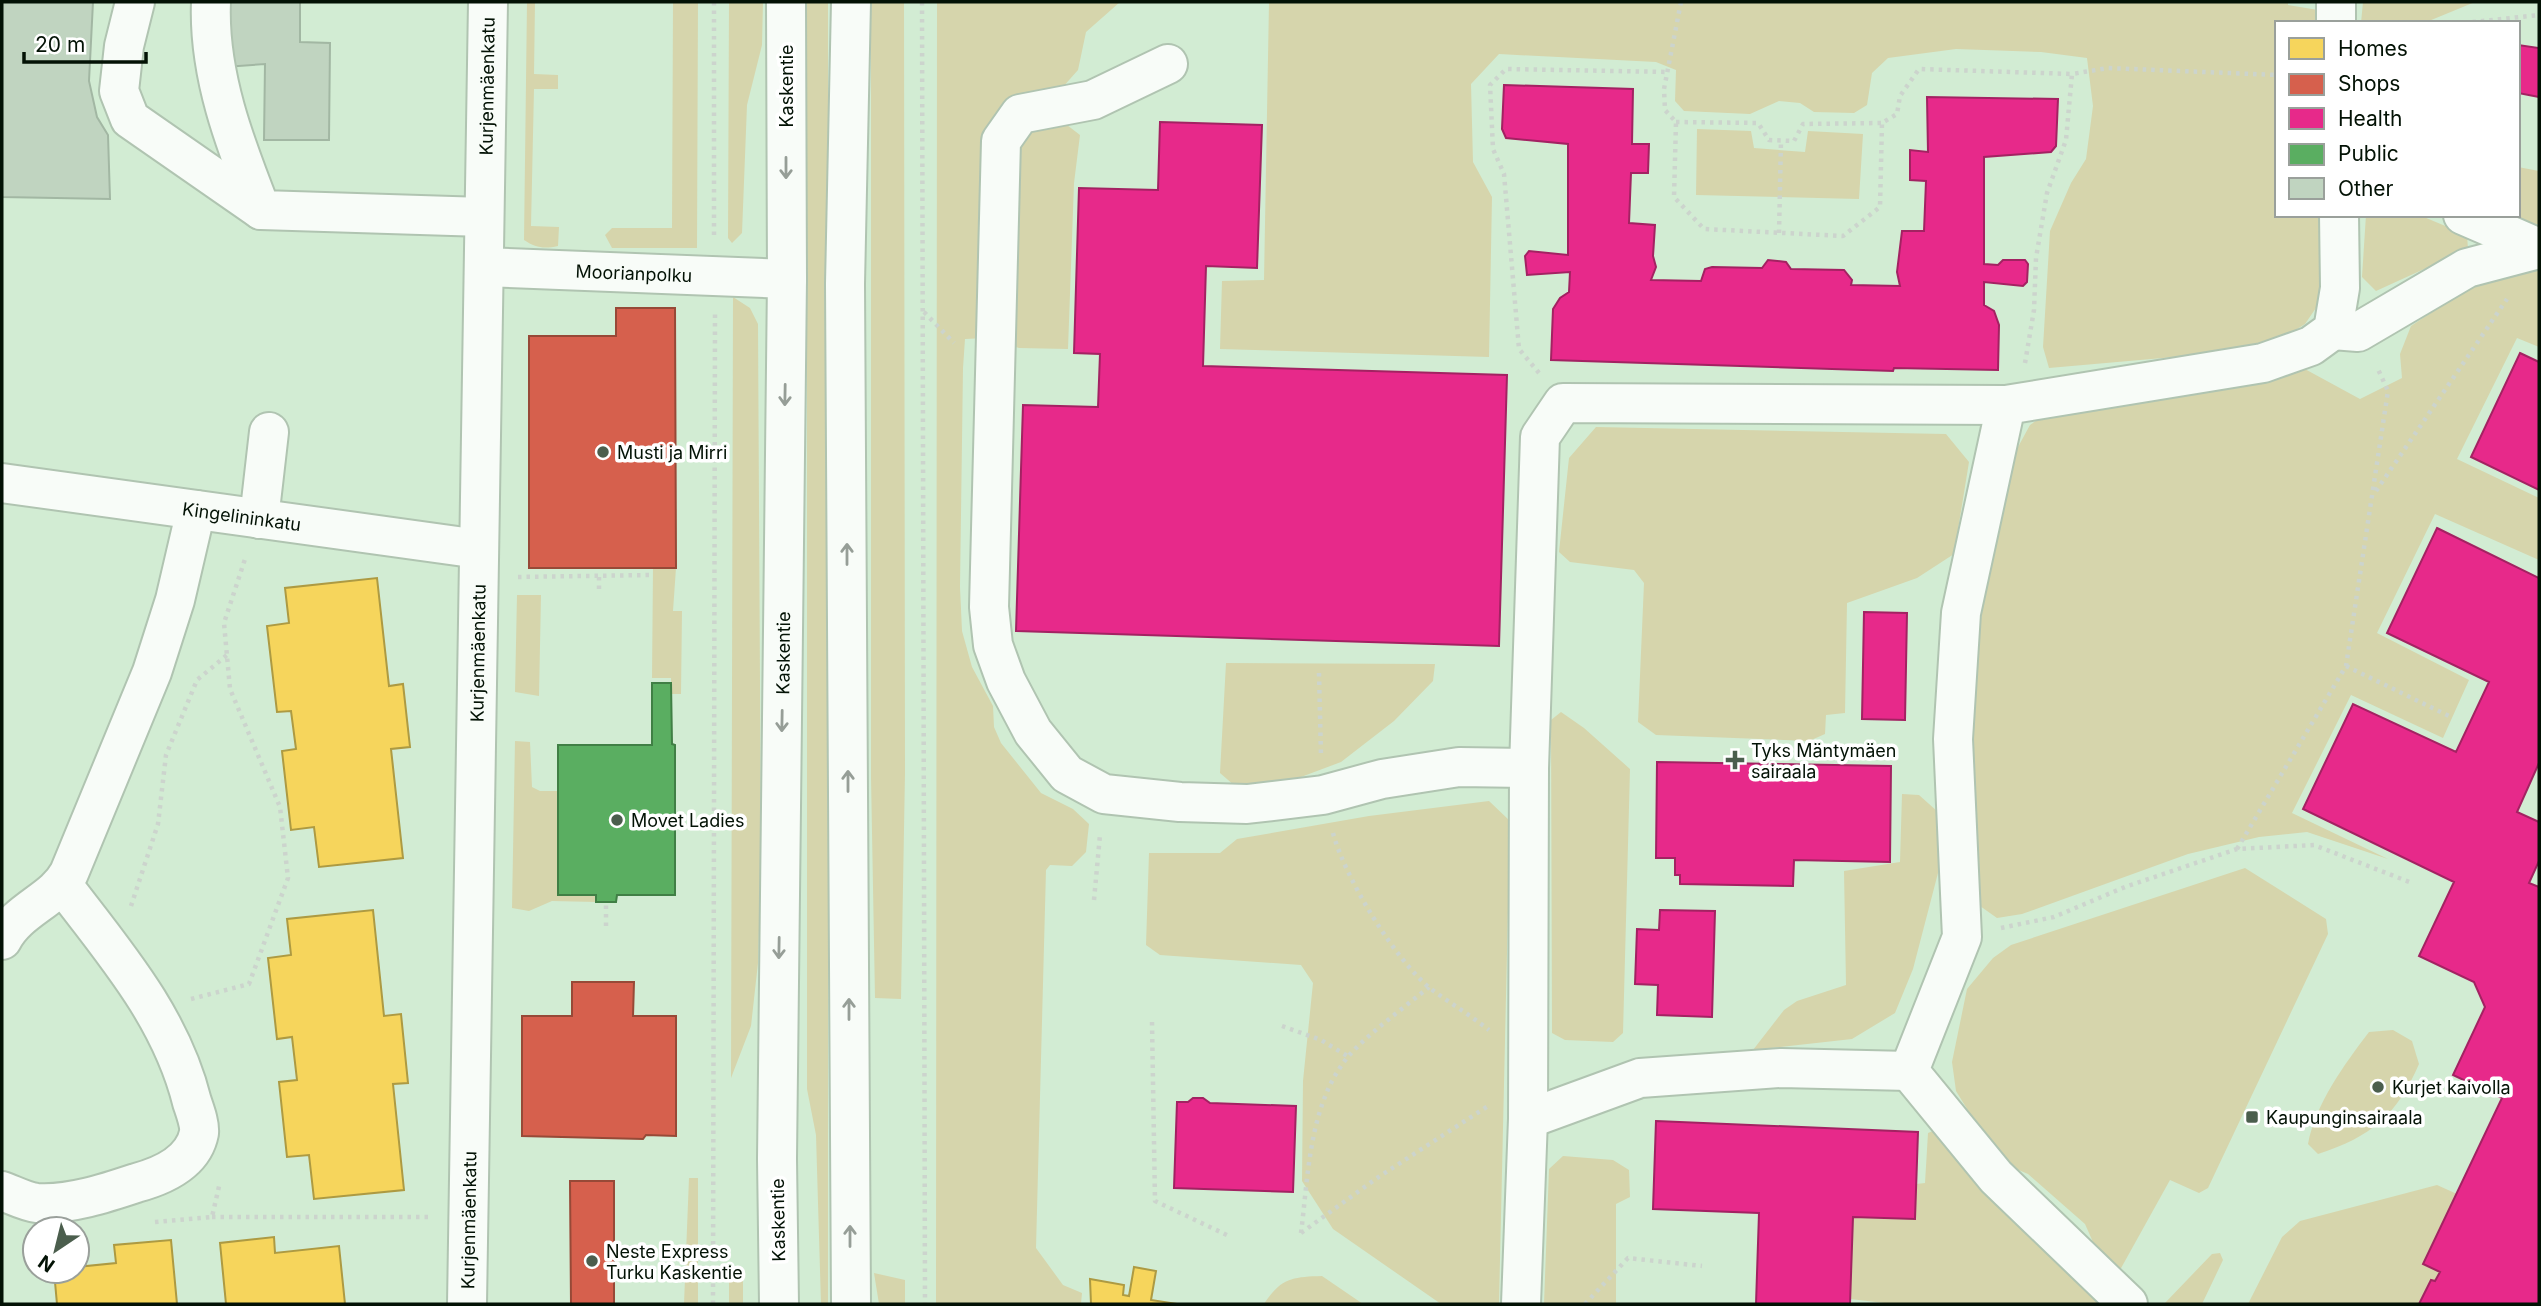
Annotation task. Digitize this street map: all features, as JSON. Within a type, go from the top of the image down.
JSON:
[{"type":"main road","points":[[135,2],[124,46],[119,91],[130,119],[261,210],[484,217]]},
{"type":"main road","points":[[211,2],[211,23],[222,95],[239,156],[261,210]]},
{"type":"main road","name":"Kurjenmäenkatu","points":[[467,1304],[488,2]]},
{"type":"main road","name":"Kaskentie","points":[[779,1304],[777,1159],[786,279],[786,2]]},
{"type":"main road","points":[[850,2],[845,298],[851,1304]]},
{"type":"main road","points":[[2336,2],[2336,21]]},
{"type":"main road","points":[[1168,64],[1093,100],[1020,114],[1001,141],[989,607],[993,645],[1006,681],[1033,732],[1067,774],[1104,794],[1180,802],[1247,804],[1323,795],[1382,779],[1459,767],[1529,768]]},
{"type":"main road","points":[[2339,217],[2340,288],[2345,331]]},
{"type":"main road","points":[[2467,217],[2539,249]]},
{"type":"main road","points":[[1521,1304],[1528,1119],[1526,1070],[1529,768],[1540,437],[1563,403],[2006,405],[2263,363],[2345,331],[2467,268],[2539,249]]},
{"type":"main road","name":"Moorianpolku","points":[[484,267],[716,274],[786,279]]},
{"type":"main road","points":[[1909,1071],[1962,937],[1953,739],[1961,613],[2006,405]]},
{"type":"main road","points":[[259,519],[269,432]]},
{"type":"main road","name":"Kingelininkatu","points":[[2,483],[479,550]]},
{"type":"main road","points":[[2,940],[24,911],[62,884],[152,673],[175,600],[196,510]]},
{"type":"main road","points":[[2,1191],[36,1203],[94,1196],[156,1178],[181,1163],[193,1149],[200,1130],[189,1087],[165,1028],[142,989],[62,884]]},
{"type":"main road","points":[[1528,1119],[1640,1079],[1781,1068],[1909,1071],[1996,1177],[2128,1304]]},
{"type":"path","points":[[713,1304],[716,274],[714,2]]},
{"type":"path","points":[[922,2],[925,1304]]},
{"type":"path","points":[[1681,2],[1668,72],[1665,110],[1676,122],[1674,197],[1704,229],[1843,236],[1880,207],[1882,123]]},
{"type":"path","points":[[2484,21],[2539,15]]},
{"type":"path","points":[[1676,122],[1758,123],[1769,139],[1781,141],[1794,141],[1803,124],[1882,123],[1897,114],[1900,96],[1919,69],[2072,74],[2108,68],[2275,75]]},
{"type":"path","points":[[1563,403],[1520,349],[1504,174],[1493,149],[1490,85],[1506,69],[1668,72]]},
{"type":"path","points":[[2006,405],[2023,373],[2034,310],[2036,258],[2047,193],[2066,140],[2072,74]]},
{"type":"path","points":[[1779,233],[1781,141]]},
{"type":"path","points":[[2373,494],[2509,296]]},
{"type":"path","points":[[2237,849],[2346,666],[2388,391],[2345,331]]},
{"type":"path","points":[[239,987],[249,984],[288,878],[280,807],[230,689],[224,623],[259,519]]},
{"type":"path","points":[[511,577],[653,575]]},
{"type":"path","points":[[599,576],[599,589]]},
{"type":"path","points":[[130,912],[158,824],[166,755],[197,680],[227,655]]},
{"type":"path","points":[[2346,666],[2452,717]]},
{"type":"path","points":[[1319,673],[1323,795],[1336,846],[1366,904],[1391,944],[1429,987],[1526,1070],[1301,1233],[1320,1110],[1330,1084],[1349,1057],[1429,987]]},
{"type":"path","points":[[1094,900],[1104,794]]},
{"type":"path","points":[[1962,937],[2054,917],[2125,887],[2237,849],[2314,845],[2413,883]]},
{"type":"path","points":[[606,902],[606,926]]},
{"type":"path","points":[[182,989],[189,1000]]},
{"type":"path","points":[[1152,1022],[1155,1201],[1231,1237]]},
{"type":"path","points":[[1282,1026],[1321,1040],[1349,1057]]},
{"type":"path","points":[[212,1217],[438,1217]]},
{"type":"path","points":[[1585,1304],[1628,1258],[1702,1266]]},
{"type":"green space","points":[[527,2],[535,2],[534,74],[558,75],[558,89],[534,89],[531,226],[559,227],[558,246],[536,246],[524,240]]},
{"type":"green space","points":[[673,2],[698,2],[697,248],[612,248],[605,235],[612,228],[672,228]]},
{"type":"green space","points":[[729,2],[763,2],[762,45],[747,105],[742,233],[732,243],[728,238]]},
{"type":"green space","points":[[807,2],[828,2],[828,1304],[821,1304],[816,1135],[807,1089]]},
{"type":"green space","points":[[871,2],[904,2],[905,773],[901,999],[875,998],[871,777]]},
{"type":"green space","points":[[937,2],[1120,2],[1086,32],[1078,70],[1062,88],[1067,125],[1080,135],[1074,183],[1068,349],[1019,348],[987,338],[965,339],[963,368],[960,587],[962,631],[972,667],[993,706],[994,727],[1001,743],[1041,793],[1073,809],[1089,824],[1086,852],[1072,866],[1050,865],[1046,870],[1036,1248],[1063,1285],[1082,1293],[1081,1304],[936,1304]]},
{"type":"green space","points":[[1269,2],[2288,2],[2288,5],[2318,10],[2318,21],[2275,21],[2275,217],[2324,217],[2326,273],[2318,305],[2305,324],[2283,338],[2197,355],[2049,368],[2043,347],[2050,231],[2071,183],[2086,159],[2093,106],[2087,58],[2041,52],[1956,49],[1888,58],[1872,73],[1867,105],[1854,113],[1814,112],[1800,103],[1779,101],[1750,114],[1684,111],[1675,101],[1676,70],[1656,62],[1499,54],[1471,84],[1473,162],[1492,197],[1489,357],[1220,349],[1222,281],[1264,280]]},
{"type":"green space","points":[[2363,2],[2475,2],[2429,21],[2361,21]]},
{"type":"green space","points":[[1697,129],[1751,131],[1754,148],[1805,152],[1808,131],[1863,134],[1859,199],[1696,195]]},
{"type":"green space","points":[[2520,167],[2539,171],[2539,224],[2530,225],[2510,217],[2520,217]]},
{"type":"green space","points":[[2366,217],[2424,217],[2467,235],[2468,249],[2376,291],[2362,277]]},
{"type":"green space","points":[[2539,268],[2539,347],[2517,338],[2457,459],[2539,498],[2539,560],[2435,514],[2377,633],[2469,680],[2443,738],[2351,695],[2292,813],[2388,859],[2307,832],[2259,837],[2188,854],[2022,914],[1997,918],[1980,906],[1971,681],[1995,532],[2012,458],[2030,425],[2050,411],[2303,368],[2360,399],[2402,378],[2400,354],[2411,326],[2471,286]]},
{"type":"green space","points":[[733,297],[750,308],[758,324],[761,864],[758,963],[751,1026],[731,1078]]},
{"type":"green space","points":[[1596,427],[1946,434],[1969,462],[1954,554],[1917,578],[1847,603],[1845,713],[1826,715],[1825,734],[1809,741],[1656,735],[1638,722],[1644,583],[1634,570],[1570,562],[1559,552],[1569,458]]},
{"type":"green space","points":[[653,568],[676,568],[673,611],[682,611],[681,694],[671,694],[671,678],[652,678]]},
{"type":"green space","points":[[517,595],[541,595],[539,696],[515,692]]},
{"type":"green space","points":[[1226,663],[1435,664],[1433,681],[1394,721],[1341,762],[1293,780],[1235,786],[1220,773]]},
{"type":"green space","points":[[1561,712],[1584,728],[1630,769],[1623,1033],[1613,1042],[1565,1040],[1552,1033],[1551,720]]},
{"type":"green space","points":[[515,741],[530,742],[532,787],[540,791],[558,791],[558,894],[596,895],[596,902],[552,901],[529,911],[512,908]]},
{"type":"green space","points":[[1902,794],[1919,795],[1947,820],[1938,873],[1913,969],[1895,1013],[1852,1039],[1753,1050],[1784,1010],[1797,1001],[1846,985],[1844,871],[1900,862]]},
{"type":"green space","points":[[1489,801],[1510,821],[1499,1304],[1441,1304],[1333,1229],[1302,1181],[1303,1081],[1313,983],[1301,965],[1160,955],[1146,945],[1149,853],[1220,853],[1237,839],[1369,816]]},
{"type":"green space","points":[[2245,868],[2326,919],[2328,934],[2208,1188],[2199,1193],[2170,1180],[2120,1270],[2097,1251],[2085,1224],[2028,1174],[2000,1162],[1956,1091],[1952,1062],[1967,989],[1993,958],[2011,945]]},
{"type":"green space","points":[[2393,1030],[2412,1041],[2419,1064],[2411,1082],[2380,1122],[2353,1140],[2318,1154],[2308,1144],[2317,1114],[2332,1085],[2369,1032]]},
{"type":"green space","points":[[1933,1131],[1944,1138],[2109,1304],[1893,1304],[1850,1299],[1853,1217],[1916,1184],[1925,1183],[1928,1133]]},
{"type":"green space","points":[[1563,1156],[1613,1160],[1629,1170],[1630,1197],[1616,1204],[1616,1304],[1544,1304],[1549,1169]]},
{"type":"green space","points":[[689,1178],[698,1178],[698,1304],[684,1304]]},
{"type":"green space","points":[[2437,1185],[2457,1194],[2424,1264],[2440,1272],[2435,1281],[2431,1280],[2418,1304],[2248,1304],[2282,1237],[2300,1221]]},
{"type":"green space","points":[[2220,1253],[2223,1260],[2202,1304],[2164,1304],[2212,1254]]},
{"type":"green space","points":[[729,1271],[743,1271],[743,1304],[729,1304]]},
{"type":"green space","points":[[874,1273],[905,1280],[905,1304],[879,1304]]},
{"type":"green space","points":[[1322,1276],[1363,1304],[1264,1304],[1276,1289],[1288,1281]]},
{"type":"building: Homes","points":[[377,578],[389,686],[403,684],[410,747],[391,749],[403,858],[319,867],[314,827],[291,830],[282,751],[296,749],[291,711],[277,712],[267,626],[289,623],[285,588]]},
{"type":"building: Homes","points":[[373,910],[384,1016],[401,1014],[408,1083],[393,1084],[404,1190],[314,1199],[309,1155],[287,1157],[279,1082],[297,1080],[292,1037],[277,1039],[268,958],[291,955],[287,919]]},
{"type":"building: Homes","points":[[274,1237],[275,1253],[339,1246],[345,1304],[226,1304],[220,1243]]},
{"type":"building: Homes","points":[[171,1240],[177,1304],[57,1304],[55,1285],[91,1285],[91,1266],[116,1263],[114,1245]]},
{"type":"building: Homes","points":[[1134,1267],[1156,1271],[1151,1300],[1177,1304],[1091,1304],[1090,1279],[1124,1285],[1123,1295],[1129,1296]]},
{"type":"building: Shops","points":[[616,308],[675,308],[676,568],[529,568],[529,336],[616,336]]},
{"type":"building: Shops","points":[[572,982],[634,982],[633,1016],[676,1016],[676,1136],[646,1135],[643,1139],[522,1136],[522,1016],[572,1016]]},
{"type":"building: Shops","points":[[570,1181],[614,1181],[614,1304],[571,1304]]},
{"type":"building: Health","points":[[2520,45],[2539,48],[2539,97],[2520,93]]},
{"type":"building: Health","points":[[1504,85],[1633,89],[1632,144],[1649,144],[1648,173],[1631,173],[1629,223],[1655,225],[1653,256],[1656,267],[1651,280],[1701,281],[1705,269],[1762,268],[1768,260],[1786,262],[1791,269],[1844,270],[1852,280],[1851,285],[1900,286],[1897,272],[1902,231],[1924,231],[1926,181],[1910,180],[1910,150],[1928,152],[1927,97],[2058,99],[2056,146],[2051,152],[1984,157],[1984,264],[1998,265],[2003,260],[2025,260],[2028,264],[2027,282],[2023,286],[1984,282],[1984,305],[1994,311],[1999,325],[1998,370],[1894,368],[1893,371],[1551,360],[1553,309],[1560,298],[1569,292],[1570,272],[1527,275],[1525,256],[1529,251],[1568,255],[1568,144],[1506,138],[1502,129]]},
{"type":"building: Health","points":[[1160,122],[1262,125],[1257,268],[1206,266],[1203,366],[1507,375],[1499,646],[1016,631],[1023,405],[1098,407],[1100,354],[1074,353],[1079,188],[1158,190]]},
{"type":"building: Health","points":[[2520,353],[2539,362],[2539,490],[2471,457]]},
{"type":"building: Health","points":[[2437,528],[2539,578],[2539,763],[2517,812],[2539,822],[2539,861],[2529,883],[2539,887],[2539,1304],[2419,1304],[2431,1280],[2435,1281],[2440,1272],[2423,1264],[2502,1098],[2453,1075],[2485,1007],[2474,982],[2419,956],[2454,882],[2303,809],[2353,704],[2456,752],[2489,682],[2387,633]]},
{"type":"building: Health","points":[[1864,612],[1907,613],[1905,720],[1862,719]]},
{"type":"building: Health","points":[[1657,762],[1891,766],[1890,862],[1794,860],[1793,886],[1680,884],[1680,875],[1675,875],[1675,858],[1656,858]]},
{"type":"building: Health","points":[[1660,910],[1715,911],[1712,1017],[1657,1015],[1658,985],[1635,984],[1637,929],[1659,930]]},
{"type":"building: Health","points":[[1193,1098],[1203,1098],[1210,1103],[1296,1106],[1293,1192],[1174,1188],[1177,1102],[1188,1102]]},
{"type":"building: Health","points":[[1656,1121],[1918,1132],[1915,1219],[1853,1217],[1850,1304],[1756,1304],[1759,1213],[1653,1209]]},
{"type":"building: Public","points":[[652,683],[671,683],[672,744],[675,745],[675,895],[617,895],[616,902],[596,902],[596,895],[558,895],[558,745],[652,745]]},
{"type":"building: Other","points":[[2,2],[93,2],[89,81],[97,117],[108,135],[110,199],[2,197]]},
{"type":"building: Other","points":[[223,2],[300,2],[300,42],[330,43],[329,140],[264,140],[265,64],[225,67]]},
{"type":"place","name":"Musti ja Mirri","points":[[603,452]]},
{"type":"place","name":"Tyks Mäntymäen sairaala","points":[[1735,760]]},
{"type":"place","name":"Movet Ladies","points":[[617,820]]},
{"type":"place","name":"Kurjet kaivolla","points":[[2378,1087]]},
{"type":"place","name":"Kaupunginsairaala","points":[[2252,1117]]},
{"type":"place","name":"Neste Express Turku Kaskentie","points":[[592,1261]]}]
